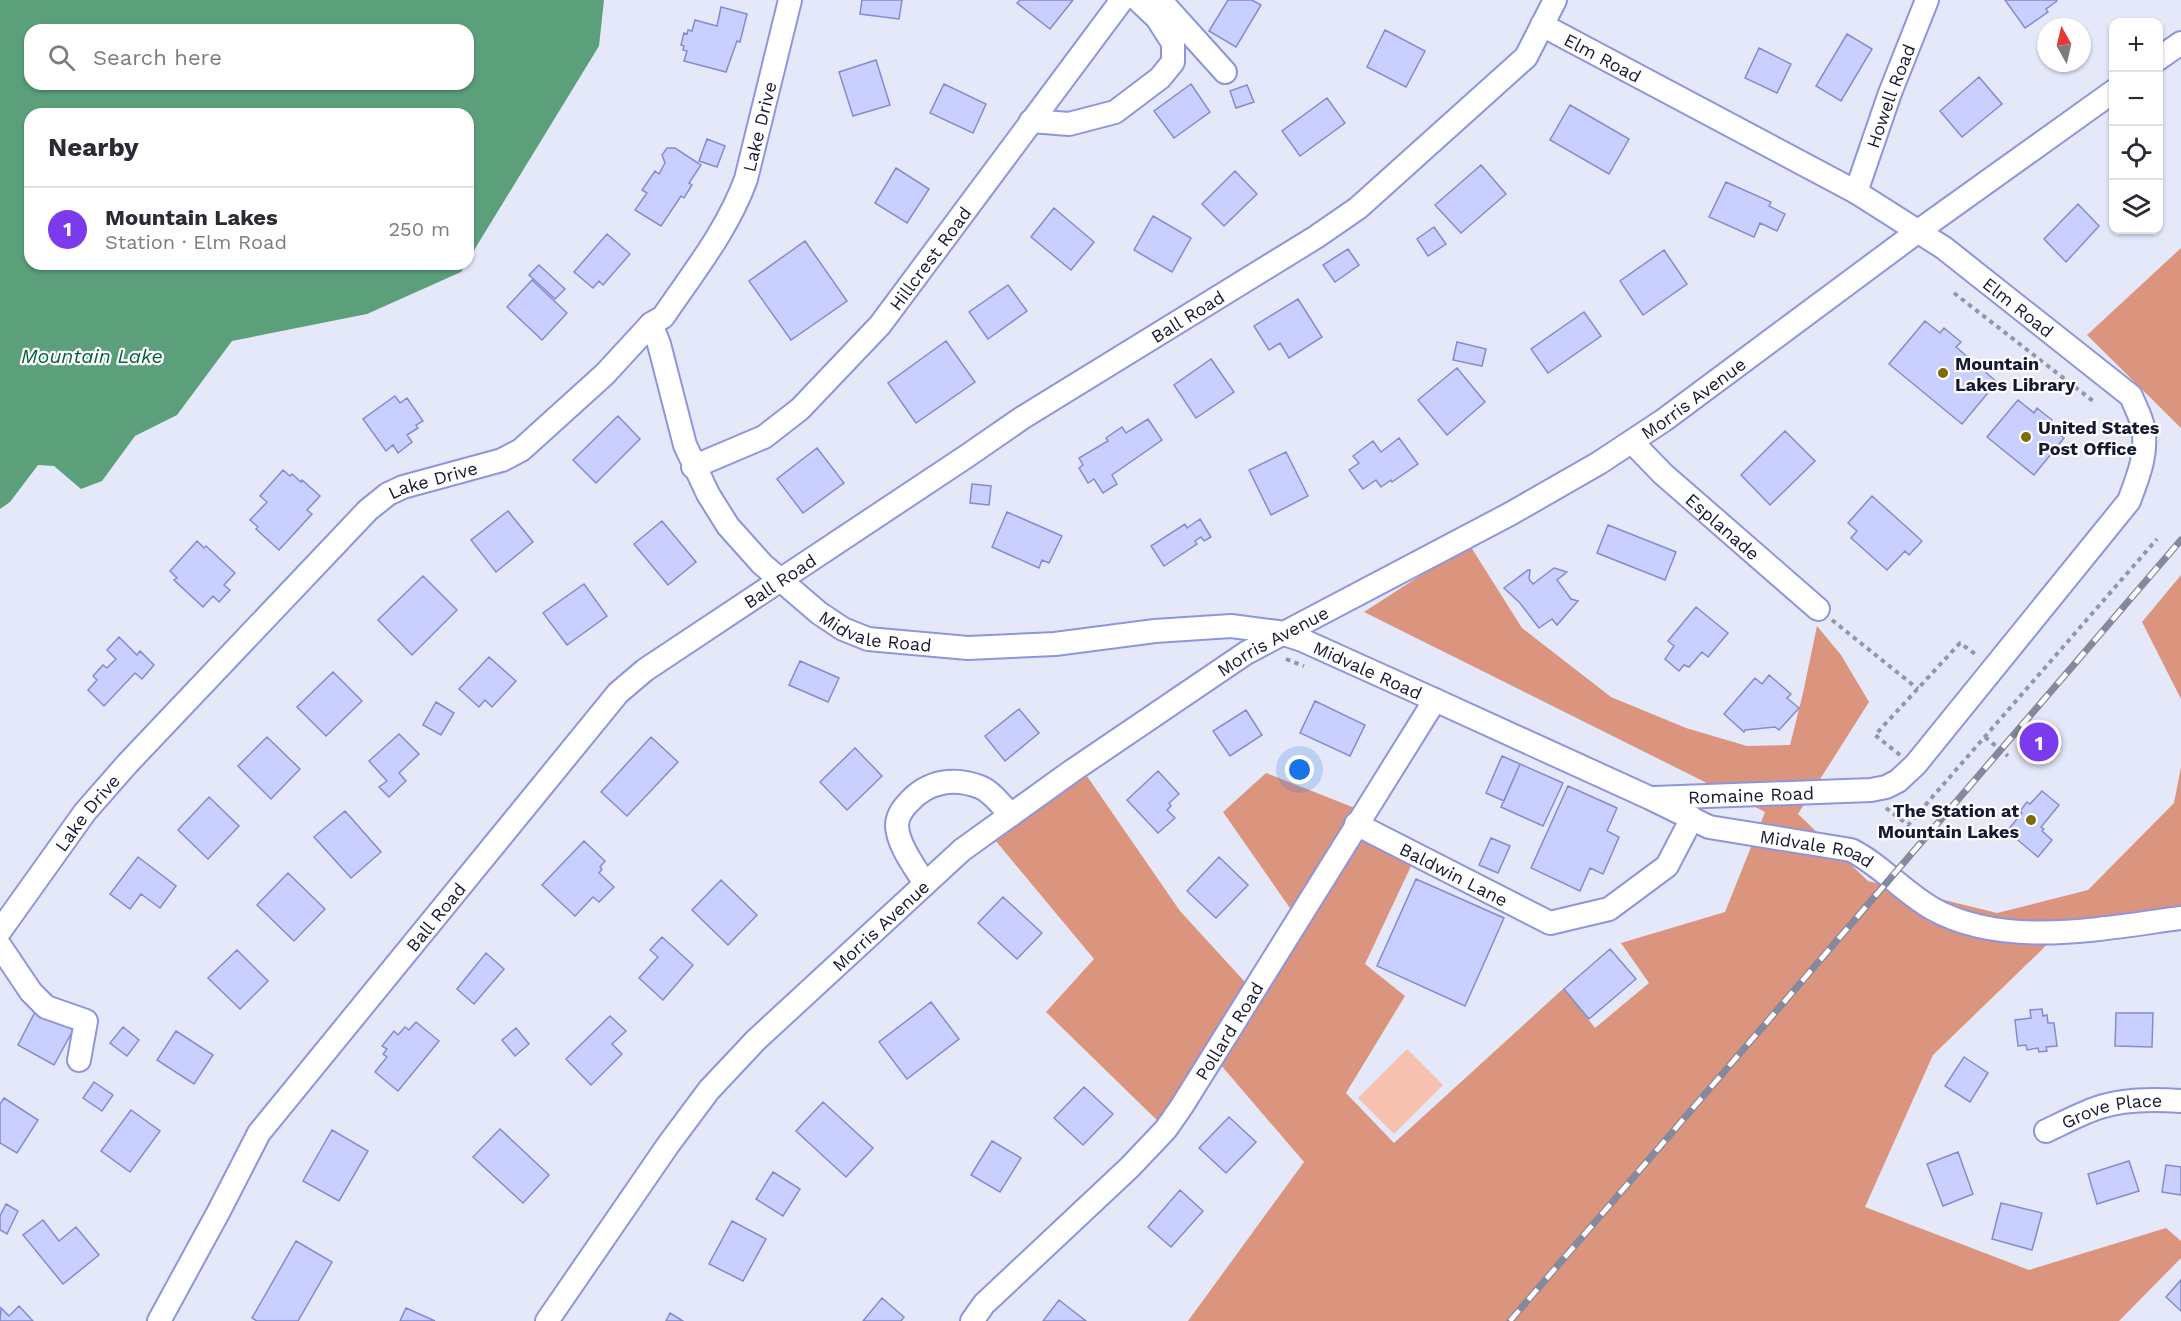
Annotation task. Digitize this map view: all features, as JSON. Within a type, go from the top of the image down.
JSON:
[{"type":"street","name":"Lake Drive","points":[[0,931],[85,812],[128,763],[368,510],[388,494],[403,487],[502,460],[521,450],[605,374],[651,324],[663,317],[711,247],[738,202],[746,179],[790,0]]},
{"type":"street","name":"Hillcrest Road","points":[[693,467],[764,437],[800,409],[880,325],[1122,0]]},
{"type":"street","points":[[1031,120],[1069,124],[1115,112],[1160,78],[1173,62],[1173,43],[1157,18],[1138,0]]},
{"type":"street","points":[[1160,0],[1225,72]]},
{"type":"street","name":"Ball Road","points":[[159,1321],[259,1132],[618,693],[645,670],[1022,418],[1316,237],[1358,208],[1526,57],[1555,0]]},
{"type":"street","name":"Howell Road","points":[[1856,192],[1890,93],[1927,0]]},
{"type":"street","name":"Elm Road","points":[[1542,26],[1856,192],[1944,248],[2131,396],[2143,426],[2144,442],[2142,466],[2129,501],[1916,764],[1898,781],[1886,787],[1852,792]]},
{"type":"street","points":[[2163,56],[2181,43]]},
{"type":"street","name":"Morris Avenue","points":[[547,1321],[708,1090],[756,1040],[962,850],[1246,653],[1510,514],[1632,442],[1917,232],[2109,96]]},
{"type":"street","name":"Midvale Road","points":[[651,324],[659,344],[685,445],[693,467],[728,526],[762,564],[819,613],[843,629],[868,639],[968,648],[1055,644],[1155,631],[1231,626],[1283,633],[1435,699],[1710,827],[1851,850],[1865,857],[1915,897],[1934,909],[1959,920],[2020,932],[2054,933],[2181,918]]},
{"type":"street","name":"Esplanade","points":[[1632,442],[1663,474],[1818,609]]},
{"type":"street","name":"Pollard Road","points":[[972,1321],[984,1304],[1130,1167],[1166,1129],[1189,1096],[1435,699]]},
{"type":"street","points":[[925,884],[902,842],[897,825],[902,809],[920,790],[939,783],[963,782],[983,788],[1011,815]]},
{"type":"street","name":"Romaine Road","points":[[1650,798],[1852,792]]},
{"type":"street","name":"Romaine Road","points":[[1550,923],[1609,909],[1667,866],[1692,818]]},
{"type":"street","name":"Baldwin Lane","points":[[1356,824],[1550,923]]},
{"type":"street","points":[[0,946],[31,992],[46,1007],[86,1022],[79,1060]]},
{"type":"street","name":"Grove Place","points":[[2046,1131],[2098,1107],[2127,1102],[2181,1101]]},
{"type":"path","points":[[1953,293],[2093,401]]},
{"type":"path","points":[[1891,811],[1908,825],[2157,539]]},
{"type":"path","points":[[1818,609],[1918,689]]},
{"type":"path","points":[[1900,755],[1875,735],[1960,643],[1979,657]]},
{"type":"path","points":[[1985,737],[2008,756]]},
{"type":"shaded area","points":[[2181,248],[2181,428],[2087,335]]},
{"type":"shaded area","points":[[1469,544],[1522,628],[1611,697],[1686,728],[1747,746],[1790,745],[1817,626],[1841,655],[1869,702],[1798,814],[1868,881],[1997,913],[2088,890],[2174,803],[2181,767],[2181,918],[2056,936],[1933,1055],[1865,1207],[2029,1270],[2166,1228],[2181,1241],[2181,1258],[2119,1321],[1188,1321],[1304,1162],[1214,1057],[1166,1129],[1046,1012],[1094,959],[990,834],[1080,766],[1180,911],[1255,993],[1299,921],[1223,812],[1266,773],[1370,814],[1357,833],[1412,864],[1365,964],[1405,996],[1346,1093],[1394,1143],[1564,988],[1595,1028],[1649,983],[1621,943],[1725,912],[1765,812],[1364,612]]},
{"type":"shaded area","points":[[2181,575],[2181,699],[2142,622]]},
{"type":"shaded area","points":[[1407,1049],[1443,1085],[1394,1134],[1358,1098]]},
{"type":"water","name":"Mountain Lake","points":[[0,0],[604,0],[599,46],[474,250],[474,108],[24,108],[24,270],[462,270],[367,314],[232,341],[177,415],[135,436],[102,481],[81,489],[54,466],[38,465],[10,502],[0,509]]},
{"type":"building","points":[[862,0],[902,0],[899,19],[860,14]]},
{"type":"building","points":[[1020,0],[1073,0],[1050,29],[1017,3]]},
{"type":"building","points":[[1228,0],[1252,0],[1261,5],[1236,47],[1209,31]]},
{"type":"building","points":[[2005,0],[2057,1],[2046,9],[2048,12],[2025,28]]},
{"type":"building","points":[[721,7],[747,14],[740,42],[737,41],[726,72],[684,61],[687,51],[683,50],[684,46],[681,45],[684,33],[687,34],[688,30],[692,31],[695,20],[717,26]]},
{"type":"building","points":[[1385,30],[1425,51],[1406,87],[1367,67]]},
{"type":"building","points":[[1847,34],[1872,49],[1841,101],[1816,86]]},
{"type":"building","points":[[1759,48],[1791,64],[1777,93],[1745,78]]},
{"type":"building","points":[[876,60],[890,105],[853,116],[839,72]]},
{"type":"building","points":[[1979,77],[2002,104],[1962,137],[1940,111]]},
{"type":"building","points":[[944,84],[986,104],[973,133],[930,113]]},
{"type":"building","points":[[1191,84],[1210,112],[1174,138],[1154,111]]},
{"type":"building","points":[[1247,85],[1254,102],[1236,108],[1230,91]]},
{"type":"building","points":[[1327,98],[1345,123],[1300,156],[1282,131]]},
{"type":"building","points":[[1570,105],[1629,139],[1609,174],[1550,140]]},
{"type":"building","points":[[707,139],[725,146],[717,167],[699,161]]},
{"type":"building","points":[[667,148],[675,148],[701,165],[689,183],[692,185],[684,198],[681,196],[661,226],[635,210],[647,193],[642,190],[655,171],[659,174],[665,163],[662,155]]},
{"type":"building","points":[[1481,165],[1506,194],[1461,233],[1435,205]]},
{"type":"building","points":[[896,168],[929,189],[907,223],[875,203]]},
{"type":"building","points":[[1235,171],[1257,194],[1224,226],[1202,204]]},
{"type":"building","points":[[1726,182],[1771,202],[1769,206],[1785,214],[1777,231],[1760,223],[1754,237],[1709,217]]},
{"type":"building","points":[[2078,204],[2099,226],[2066,262],[2044,239]]},
{"type":"building","points":[[1054,208],[1094,242],[1071,270],[1031,237]]},
{"type":"building","points":[[1153,216],[1191,238],[1172,272],[1134,250]]},
{"type":"building","points":[[1434,227],[1446,244],[1428,256],[1417,239]]},
{"type":"building","points":[[607,234],[630,254],[603,285],[599,281],[593,288],[574,272]]},
{"type":"building","points":[[805,241],[847,301],[791,340],[749,281]]},
{"type":"building","points":[[1348,249],[1359,265],[1335,282],[1323,265]]},
{"type":"building","points":[[1664,250],[1687,284],[1643,315],[1620,281]]},
{"type":"building","points":[[539,265],[565,289],[555,299],[529,275]]},
{"type":"building","points":[[532,280],[567,313],[542,340],[507,307]]},
{"type":"building","points":[[1008,285],[1027,311],[988,339],[969,312]]},
{"type":"building","points":[[1298,299],[1322,337],[1289,358],[1280,343],[1269,350],[1254,326]]},
{"type":"building","points":[[1584,312],[1601,336],[1548,373],[1531,349]]},
{"type":"building","name":"Mountain Lakes Library","points":[[1925,321],[1940,333],[1944,328],[1961,342],[1956,347],[1997,382],[1962,424],[1889,364]]},
{"type":"building","points":[[946,341],[975,382],[916,423],[888,383]]},
{"type":"building","points":[[1457,342],[1486,349],[1482,366],[1453,360]]},
{"type":"building","points":[[1211,359],[1234,392],[1196,418],[1174,385]]},
{"type":"building","points":[[1457,368],[1485,402],[1447,435],[1418,400]]},
{"type":"building","points":[[395,396],[400,403],[407,398],[423,421],[416,425],[418,428],[407,435],[412,442],[398,453],[393,445],[386,451],[363,419]]},
{"type":"building","name":"United States Post Office","points":[[2018,400],[2034,413],[2037,408],[2052,420],[2048,425],[2064,438],[2034,475],[1987,437]]},
{"type":"building","points":[[618,416],[640,439],[596,483],[573,460]]},
{"type":"building","points":[[1148,419],[1162,440],[1112,475],[1117,484],[1103,493],[1094,479],[1088,483],[1079,468],[1083,465],[1079,458],[1108,441],[1106,438],[1122,427],[1126,433]]},
{"type":"building","points":[[1785,431],[1815,461],[1770,505],[1741,475]]},
{"type":"building","points":[[1399,438],[1418,464],[1381,487],[1376,480],[1363,489],[1349,470],[1359,463],[1353,456],[1373,441],[1381,452]]},
{"type":"building","points":[[817,448],[844,483],[803,513],[777,479]]},
{"type":"building","points":[[1286,452],[1308,496],[1271,515],[1249,470]]},
{"type":"building","points":[[283,470],[301,482],[302,480],[320,496],[307,510],[312,514],[279,550],[256,529],[258,527],[250,520],[267,502],[260,496]]},
{"type":"building","points":[[972,484],[991,486],[989,505],[970,503]]},
{"type":"building","points":[[1872,496],[1922,541],[1909,555],[1905,551],[1887,570],[1851,538],[1857,531],[1848,523]]},
{"type":"building","points":[[508,511],[533,542],[496,572],[471,540]]},
{"type":"building","points":[[1007,512],[1062,536],[1049,563],[1042,560],[1039,568],[992,547]]},
{"type":"building","points":[[1200,519],[1211,537],[1204,541],[1201,537],[1195,541],[1197,544],[1164,566],[1151,546],[1185,524],[1187,528]]},
{"type":"building","points":[[662,521],[696,562],[668,585],[634,544]]},
{"type":"building","points":[[1608,525],[1676,552],[1665,580],[1597,553]]},
{"type":"building","points":[[197,541],[204,548],[206,546],[235,573],[224,585],[230,590],[219,602],[213,596],[203,607],[174,580],[177,578],[170,571]]},
{"type":"building","points":[[1554,568],[1567,572],[1557,580],[1571,599],[1578,601],[1557,625],[1552,619],[1539,628],[1520,603],[1504,588],[1528,570],[1530,570],[1529,579],[1533,584]]},
{"type":"building","points":[[423,576],[457,610],[412,655],[378,620]]},
{"type":"building","points":[[584,584],[607,616],[567,645],[543,613]]},
{"type":"building","points":[[1696,607],[1728,633],[1708,657],[1702,652],[1689,667],[1684,665],[1679,671],[1665,659],[1674,646],[1668,641]]},
{"type":"building","points":[[119,637],[137,655],[140,651],[154,665],[142,679],[135,673],[104,706],[88,690],[97,680],[93,676],[103,665],[107,668],[116,659],[107,650]]},
{"type":"building","points":[[489,657],[516,681],[492,707],[485,700],[479,707],[459,689]]},
{"type":"building","points":[[800,661],[839,678],[828,702],[789,685]]},
{"type":"building","points":[[333,672],[362,701],[326,736],[297,707]]},
{"type":"building","points":[[1769,675],[1791,694],[1787,698],[1799,708],[1779,730],[1775,727],[1745,730],[1744,732],[1724,714],[1755,678],[1762,684]]},
{"type":"building","points":[[1315,701],[1365,725],[1350,756],[1300,733]]},
{"type":"building","points":[[436,702],[454,713],[441,735],[423,725]]},
{"type":"building","points":[[1019,709],[1039,733],[1005,761],[985,736]]},
{"type":"building","points":[[1246,710],[1262,735],[1230,756],[1213,731]]},
{"type":"building","points":[[399,734],[419,754],[399,773],[406,781],[389,797],[379,787],[387,781],[369,761]]},
{"type":"building","points":[[267,737],[300,769],[271,799],[238,766]]},
{"type":"building","points":[[651,737],[678,762],[627,816],[601,792]]},
{"type":"building","points":[[855,748],[882,776],[847,810],[820,782]]},
{"type":"building","points":[[1502,756],[1520,764],[1504,801],[1486,793]]},
{"type":"building","points":[[1520,764],[1563,783],[1543,826],[1501,807]]},
{"type":"building","points":[[1158,771],[1179,794],[1169,803],[1171,806],[1167,810],[1175,818],[1158,833],[1127,800]]},
{"type":"building","points":[[1568,786],[1617,808],[1607,831],[1619,837],[1603,874],[1590,868],[1580,891],[1531,868]]},
{"type":"building","name":"The Station at Mountain Lakes","points":[[2042,791],[2059,805],[2041,827],[2044,829],[2042,831],[2052,840],[2038,857],[2007,831],[2022,813],[2020,811],[2027,802],[2030,804]]},
{"type":"building","points":[[209,797],[239,826],[208,859],[178,830]]},
{"type":"building","points":[[345,811],[381,852],[351,878],[314,837]]},
{"type":"building","points":[[1491,838],[1510,846],[1498,873],[1479,865]]},
{"type":"building","points":[[584,841],[605,861],[599,873],[614,887],[599,902],[593,897],[575,916],[542,885]]},
{"type":"building","points":[[138,857],[176,886],[160,908],[141,894],[130,909],[110,894]]},
{"type":"building","points":[[1219,857],[1248,885],[1216,918],[1187,891]]},
{"type":"building","points":[[288,873],[325,909],[294,941],[257,905]]},
{"type":"building","points":[[1416,879],[1504,918],[1465,1006],[1377,966]]},
{"type":"building","points":[[721,880],[757,915],[728,945],[692,910]]},
{"type":"building","points":[[1003,897],[1042,933],[1017,959],[978,923]]},
{"type":"building","points":[[662,937],[693,965],[663,1000],[639,978],[658,957],[650,950]]},
{"type":"building","points":[[1610,949],[1636,979],[1589,1019],[1564,989]]},
{"type":"building","points":[[237,950],[268,981],[240,1009],[208,978]]},
{"type":"building","points":[[486,953],[504,969],[474,1004],[457,989]]},
{"type":"building","points":[[931,1002],[959,1039],[907,1079],[879,1042]]},
{"type":"building","points":[[2042,1009],[2043,1016],[2047,1015],[2048,1023],[2054,1023],[2057,1046],[2046,1047],[2047,1051],[2039,1052],[2038,1048],[2027,1050],[2026,1045],[2018,1046],[2015,1020],[2031,1018],[2030,1010]]},
{"type":"building","points":[[36,1010],[73,1030],[54,1065],[18,1045]]},
{"type":"building","points":[[2116,1013],[2153,1013],[2152,1047],[2115,1046]]},
{"type":"building","points":[[610,1016],[626,1031],[612,1044],[622,1054],[591,1085],[566,1059]]},
{"type":"building","points":[[416,1022],[439,1041],[398,1091],[375,1072],[387,1057],[383,1054],[387,1049],[382,1046],[394,1031],[398,1035],[405,1027],[409,1030]]},
{"type":"building","points":[[123,1027],[139,1040],[127,1056],[110,1043]]},
{"type":"building","points":[[516,1028],[529,1044],[515,1056],[502,1040]]},
{"type":"building","points":[[176,1031],[213,1055],[194,1084],[157,1060]]},
{"type":"building","points":[[1964,1057],[1988,1073],[1970,1102],[1945,1086]]},
{"type":"building","points":[[94,1082],[113,1095],[102,1111],[83,1098]]},
{"type":"building","points":[[1084,1087],[1113,1114],[1083,1145],[1054,1118]]},
{"type":"building","points":[[4,1098],[38,1120],[17,1153],[0,1143],[0,1104]]},
{"type":"building","points":[[823,1102],[873,1148],[846,1177],[796,1131]]},
{"type":"building","points":[[131,1110],[160,1131],[130,1172],[101,1151]]},
{"type":"building","points":[[1229,1117],[1256,1142],[1226,1173],[1199,1148]]},
{"type":"building","points":[[500,1129],[549,1175],[523,1203],[473,1157]]},
{"type":"building","points":[[332,1130],[368,1151],[339,1201],[303,1181]]},
{"type":"building","points":[[992,1141],[1021,1158],[1000,1192],[971,1175]]},
{"type":"building","points":[[1958,1152],[1973,1194],[1943,1206],[1927,1164]]},
{"type":"building","points":[[2129,1161],[2139,1191],[2097,1204],[2088,1174]]},
{"type":"building","points":[[2166,1165],[2181,1167],[2181,1195],[2162,1192]]},
{"type":"building","points":[[773,1172],[800,1189],[783,1216],[756,1199]]},
{"type":"building","points":[[1180,1190],[1203,1211],[1171,1247],[1148,1227]]},
{"type":"building","points":[[2001,1203],[2042,1213],[2032,1250],[1992,1239]]},
{"type":"building","points":[[6,1204],[18,1211],[7,1234],[0,1230],[0,1216]]},
{"type":"building","points":[[43,1220],[59,1241],[76,1227],[99,1255],[63,1284],[23,1235]]},
{"type":"building","points":[[732,1221],[766,1239],[743,1281],[709,1264]]},
{"type":"building","points":[[296,1241],[332,1262],[298,1321],[257,1321],[252,1318]]},
{"type":"building","points":[[2181,1280],[2181,1311],[2166,1297]]},
{"type":"building","points":[[882,1298],[904,1317],[901,1321],[863,1321]]},
{"type":"building","points":[[1059,1300],[1086,1321],[1043,1321]]},
{"type":"building","points":[[19,1306],[33,1321],[0,1321],[1,1308],[9,1316]]},
{"type":"building","points":[[406,1308],[435,1321],[400,1321]]},
{"type":"building","points":[[670,1313],[683,1321],[666,1321]]},
{"type":"railway","points":[[1510,1321],[2181,540]]},
{"type":"place","name":"Mountain Lakes Library","points":[[1943,373]]},
{"type":"place","name":"United States Post Office","points":[[2026,437]]},
{"type":"place","name":"Mountain Lakes","points":[[2039,742]]},
{"type":"place","name":"The Station at Mountain Lakes","points":[[2031,820]]}]
